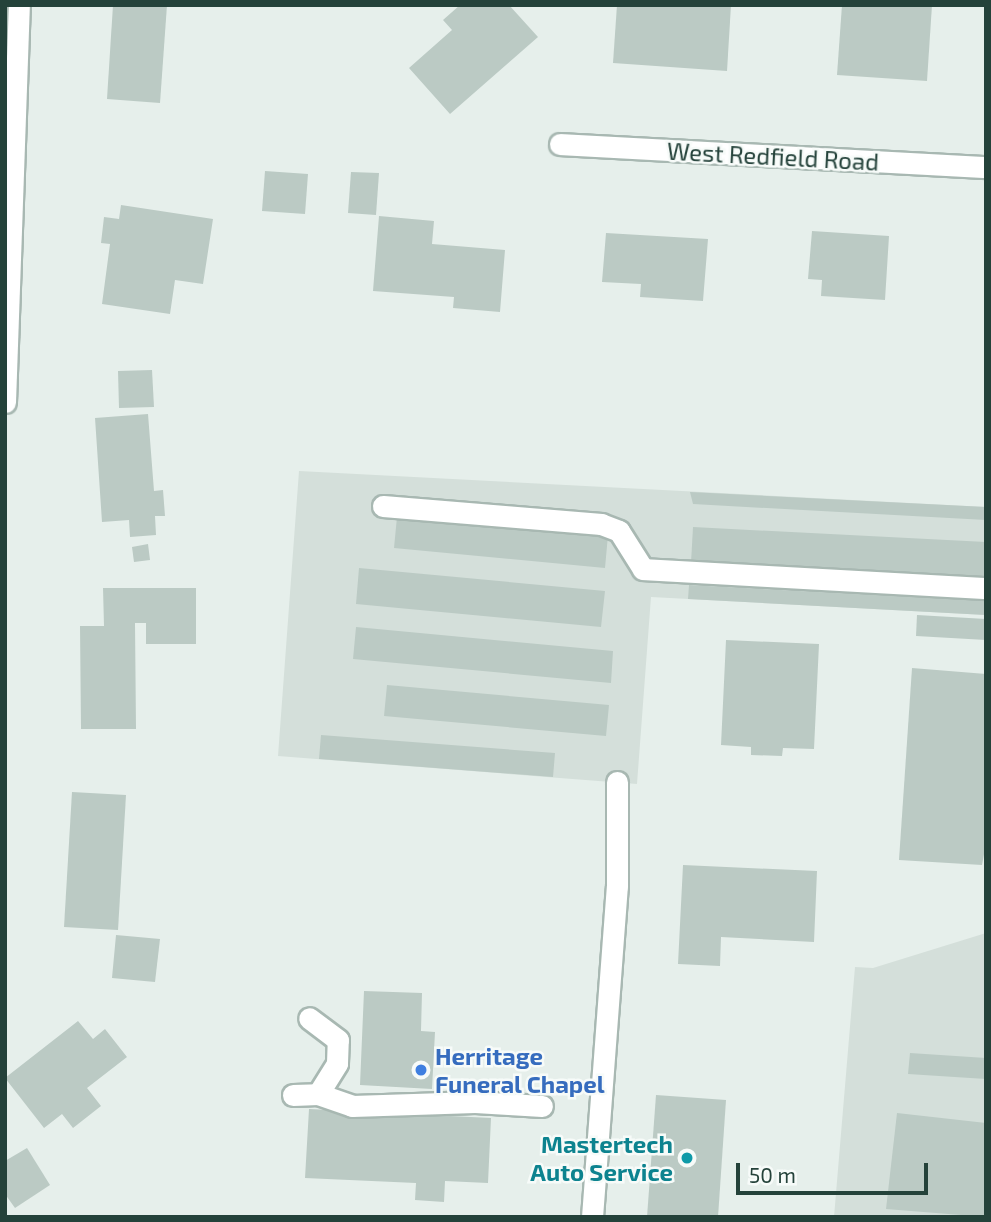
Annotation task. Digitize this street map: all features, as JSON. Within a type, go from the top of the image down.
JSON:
[{"type":"street","points":[[5,402],[19,5]]},
{"type":"street","name":"West Redfield Road","points":[[559,144],[986,167]]},
{"type":"street","points":[[383,506],[601,524],[619,531],[643,569],[986,588]]},
{"type":"street","points":[[592,1217],[617,886],[617,782]]},
{"type":"street","points":[[309,1018],[338,1040],[337,1063],[318,1094]]},
{"type":"street","points":[[293,1095],[318,1094],[352,1106],[475,1102],[542,1106]]},
{"type":"shaded area","points":[[299,471],[986,507],[986,615],[651,597],[637,784],[278,756]]},
{"type":"shaded area","points":[[986,933],[986,1217],[834,1217],[855,967],[873,968]]},
{"type":"building","points":[[113,5],[167,5],[160,103],[107,99]]},
{"type":"building","points":[[460,5],[509,5],[538,37],[450,114],[409,68],[452,30],[443,20]]},
{"type":"building","points":[[617,5],[731,5],[727,71],[613,63]]},
{"type":"building","points":[[842,5],[932,5],[927,81],[837,75]]},
{"type":"building","points":[[265,171],[308,174],[305,214],[262,211]]},
{"type":"building","points":[[351,172],[379,173],[376,215],[348,213]]},
{"type":"building","points":[[121,205],[213,219],[203,284],[175,280],[170,314],[102,304],[110,244],[101,243],[104,217],[119,219]]},
{"type":"building","points":[[379,216],[434,221],[432,244],[505,250],[500,312],[453,308],[454,297],[373,291]]},
{"type":"building","points":[[812,231],[889,236],[885,300],[821,296],[822,280],[808,279]]},
{"type":"building","points":[[606,233],[708,239],[703,301],[640,297],[641,284],[602,282]]},
{"type":"building","points":[[152,370],[154,407],[119,408],[118,371]]},
{"type":"building","points":[[148,414],[154,491],[163,490],[165,516],[155,516],[156,535],[130,537],[129,520],[102,522],[95,418]]},
{"type":"building","points":[[690,492],[986,507],[986,520],[693,504]]},
{"type":"building","points":[[397,517],[608,535],[605,568],[394,548]]},
{"type":"building","points":[[693,527],[986,542],[986,578],[691,563]]},
{"type":"building","points":[[148,544],[150,560],[134,562],[132,547]]},
{"type":"building","points":[[359,568],[605,591],[601,627],[356,604]]},
{"type":"building","points":[[689,585],[986,601],[986,615],[688,599]]},
{"type":"building","points":[[103,588],[196,588],[196,644],[146,644],[146,623],[135,623],[136,729],[81,729],[80,626],[104,626]]},
{"type":"building","points":[[917,615],[986,619],[986,640],[916,636]]},
{"type":"building","points":[[356,627],[613,651],[611,683],[353,659]]},
{"type":"building","points":[[726,640],[819,644],[814,749],[783,748],[782,756],[751,755],[751,747],[721,745]]},
{"type":"building","points":[[912,668],[986,674],[986,844],[982,865],[899,860]]},
{"type":"building","points":[[387,685],[609,705],[606,736],[384,716]]},
{"type":"building","points":[[321,735],[555,753],[553,777],[319,759]]},
{"type":"building","points":[[72,792],[126,795],[118,930],[64,927]]},
{"type":"building","points":[[683,865],[817,871],[814,942],[721,937],[720,966],[678,964]]},
{"type":"building","points":[[116,935],[160,939],[155,982],[112,978]]},
{"type":"building","points":[[364,991],[422,993],[421,1031],[435,1032],[432,1089],[360,1085]]},
{"type":"building","points":[[78,1021],[93,1039],[105,1029],[127,1057],[87,1088],[101,1106],[73,1128],[62,1114],[44,1128],[5,1078]]},
{"type":"building","points":[[910,1053],[986,1058],[986,1079],[908,1074]]},
{"type":"building","name":"Mastertech Auto Service","points":[[656,1095],[726,1100],[718,1217],[647,1217]]},
{"type":"building","points":[[309,1109],[491,1118],[488,1183],[445,1181],[444,1202],[415,1200],[416,1183],[305,1178]]},
{"type":"building","points":[[897,1113],[986,1123],[986,1217],[886,1209]]},
{"type":"building","points":[[27,1148],[50,1185],[15,1208],[5,1194],[5,1161]]},
{"type":"place","name":"Herritage Funeral Chapel","points":[[421,1070]]},
{"type":"place","name":"Mastertech Auto Service","points":[[687,1158]]}]
